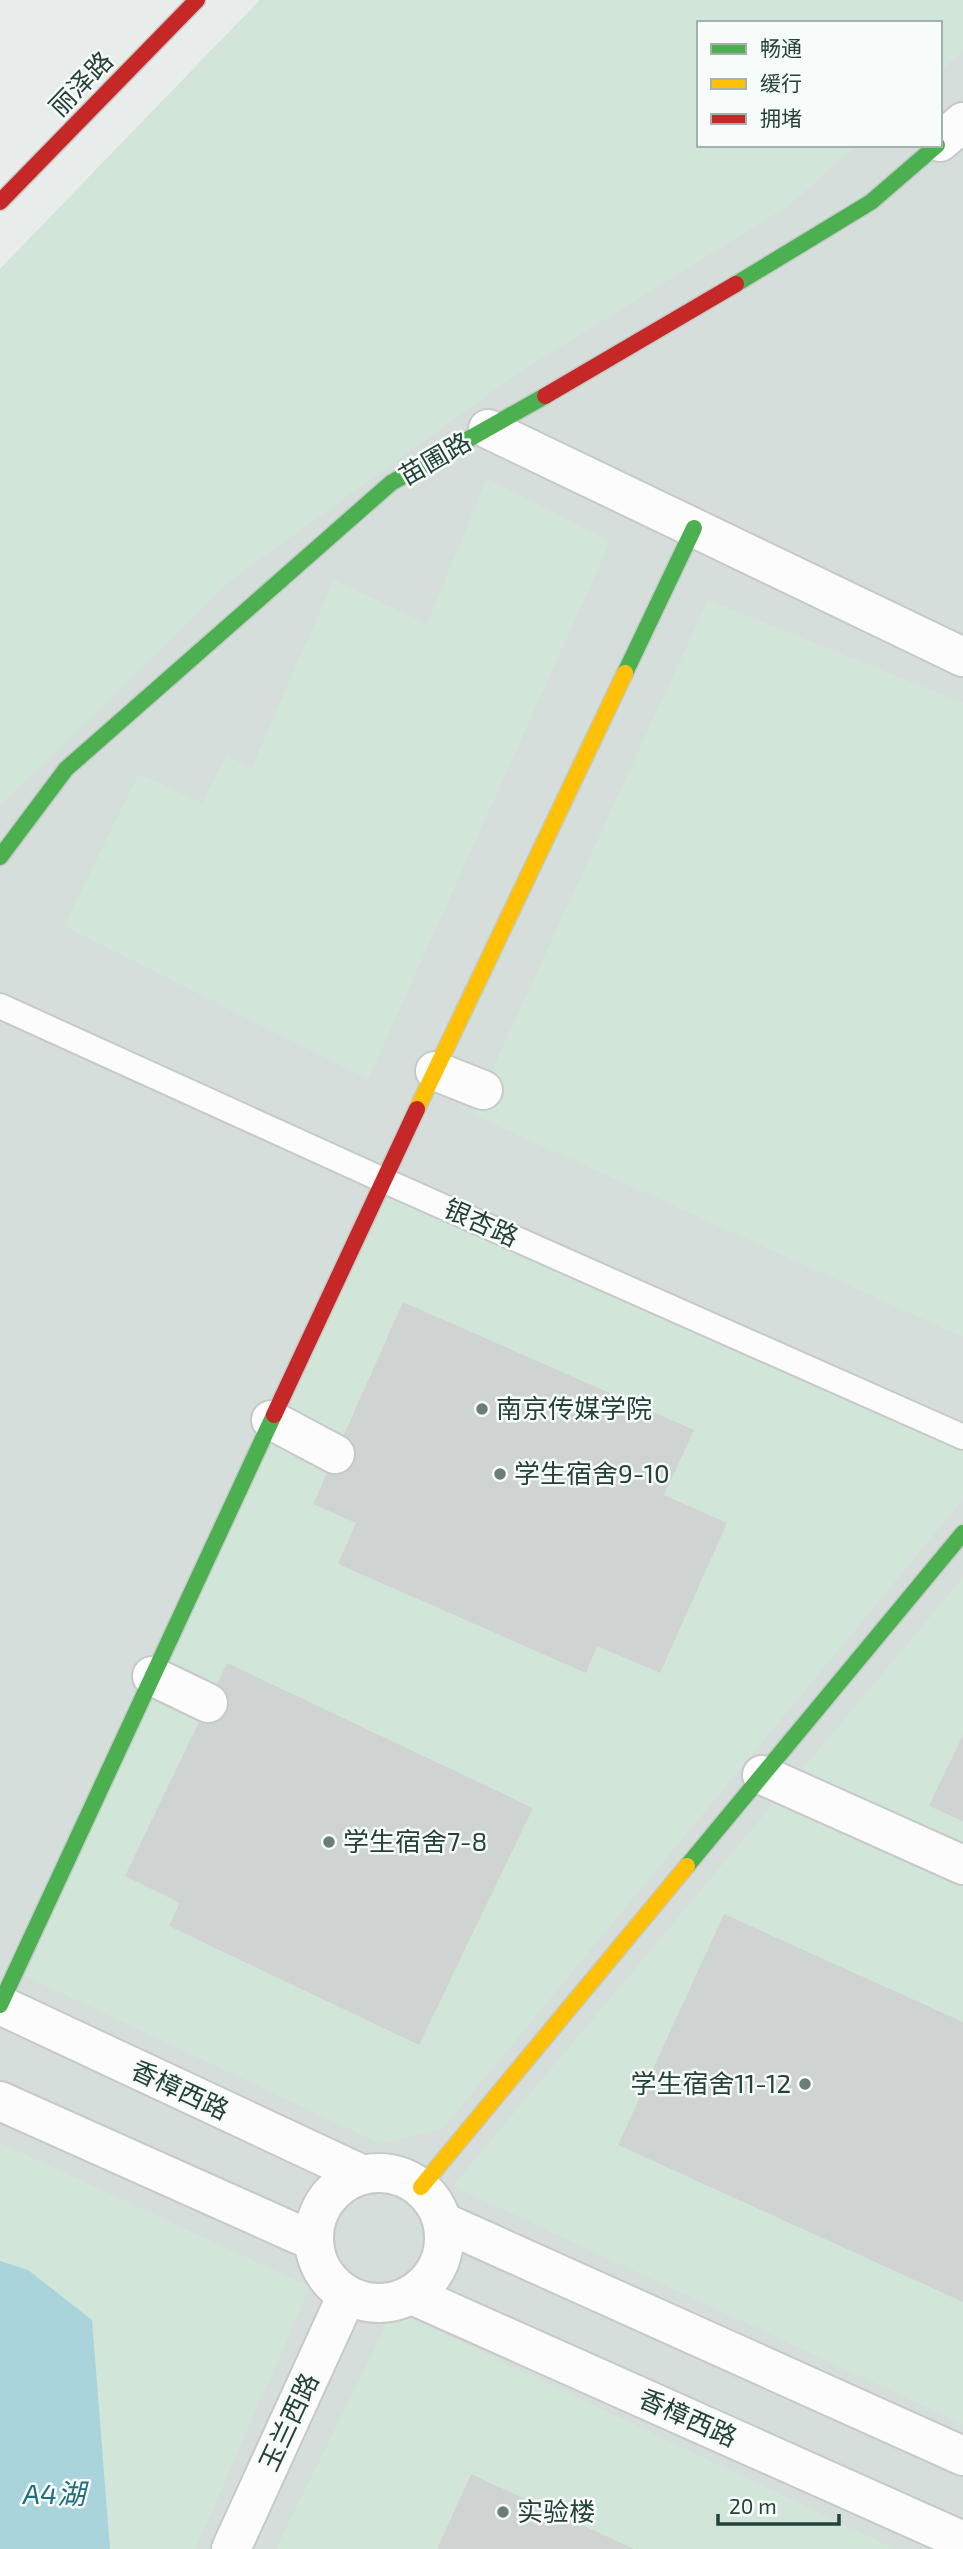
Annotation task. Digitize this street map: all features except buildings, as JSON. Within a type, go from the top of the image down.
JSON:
[{"type":"street","name":"丽泽路","points":[[0,202],[197,0]]},
{"type":"street","name":"苗圃路","points":[[942,140],[963,122]]},
{"type":"street","name":"苗圃路","points":[[0,857],[66,769],[391,483],[650,336],[871,202],[935,147]]},
{"type":"street","points":[[488,429],[963,657]]},
{"type":"street","points":[[0,2005],[383,1180],[694,528]]},
{"type":"street","points":[[435,1071],[483,1090]]},
{"type":"street","points":[[271,1420],[335,1454]]},
{"type":"street","points":[[421,2187],[963,1533]]},
{"type":"street","points":[[152,1676],[208,1703]]},
{"type":"street","points":[[762,1775],[963,1865]]},
{"type":"street","name":"香樟西路","points":[[0,2005],[361,2174]]},
{"type":"street","points":[[0,2101],[313,2241]]},
{"type":"street","points":[[382,2172],[403,2176],[421,2187],[435,2202],[443,2222],[445,2243],[440,2263],[429,2281],[412,2295],[391,2302],[369,2303],[347,2295],[330,2282],[318,2263],[313,2241],[315,2219],[326,2199],[342,2183],[361,2174],[382,2172]]},
{"type":"street","points":[[443,2222],[963,2456]]},
{"type":"street","name":"玉兰西路","points":[[231,2549],[347,2295]]},
{"type":"street","name":"香樟西路","points":[[412,2295],[963,2541]]},
{"type":"lane","name":"银杏路","points":[[0,1006],[383,1180],[963,1437]]},
{"type":"shaded area","name":"南京传媒学院","points":[[260,0],[963,0],[963,2549],[0,2549],[0,269]]},
{"type":"green space","points":[[260,0],[963,0],[963,51],[942,69],[942,21],[697,21],[697,147],[854,147],[791,204],[518,373],[231,580],[0,806],[0,269]]},
{"type":"green space","points":[[487,478],[610,542],[368,1079],[64,926],[139,774],[202,803],[227,755],[251,769],[334,580],[427,624]]},
{"type":"green space","points":[[708,600],[963,703],[963,1337],[472,1114]]},
{"type":"green space","points":[[383,1180],[963,1437],[963,1499],[443,2128],[381,2144],[15,1971]]},
{"type":"green space","points":[[963,1578],[963,2424],[453,2186]]},
{"type":"green space","points":[[0,2143],[310,2287],[195,2549],[0,2549]]},
{"type":"green space","points":[[394,2310],[895,2549],[276,2549]]},
{"type":"water","name":"A4湖","points":[[0,2261],[28,2270],[92,2320],[110,2549],[0,2549]]},
{"type":"traffic: fast","points":[[736,284],[871,202],[935,147]]},
{"type":"traffic: fast","points":[[0,857],[66,769],[391,483],[545,396]]},
{"type":"traffic: fast","points":[[625,673],[694,528]]},
{"type":"traffic: fast","points":[[0,2005],[274,1415]]},
{"type":"traffic: fast","points":[[687,1866],[963,1533]]},
{"type":"traffic: slow","points":[[417,1109],[625,673]]},
{"type":"traffic: slow","points":[[421,2187],[687,1866]]},
{"type":"traffic: jam","points":[[0,202],[197,0]]},
{"type":"traffic: jam","points":[[545,396],[736,284]]},
{"type":"traffic: jam","points":[[274,1415],[417,1109]]},
{"type":"place","name":"南京传媒学院","points":[[482,1409]]},
{"type":"place","name":"学生宿舍9-10","points":[[500,1474]]},
{"type":"place","name":"学生宿舍7-8","points":[[329,1842]]},
{"type":"place","name":"学生宿舍11-12","points":[[805,2084]]},
{"type":"place","name":"实验楼","points":[[503,2512]]}]
